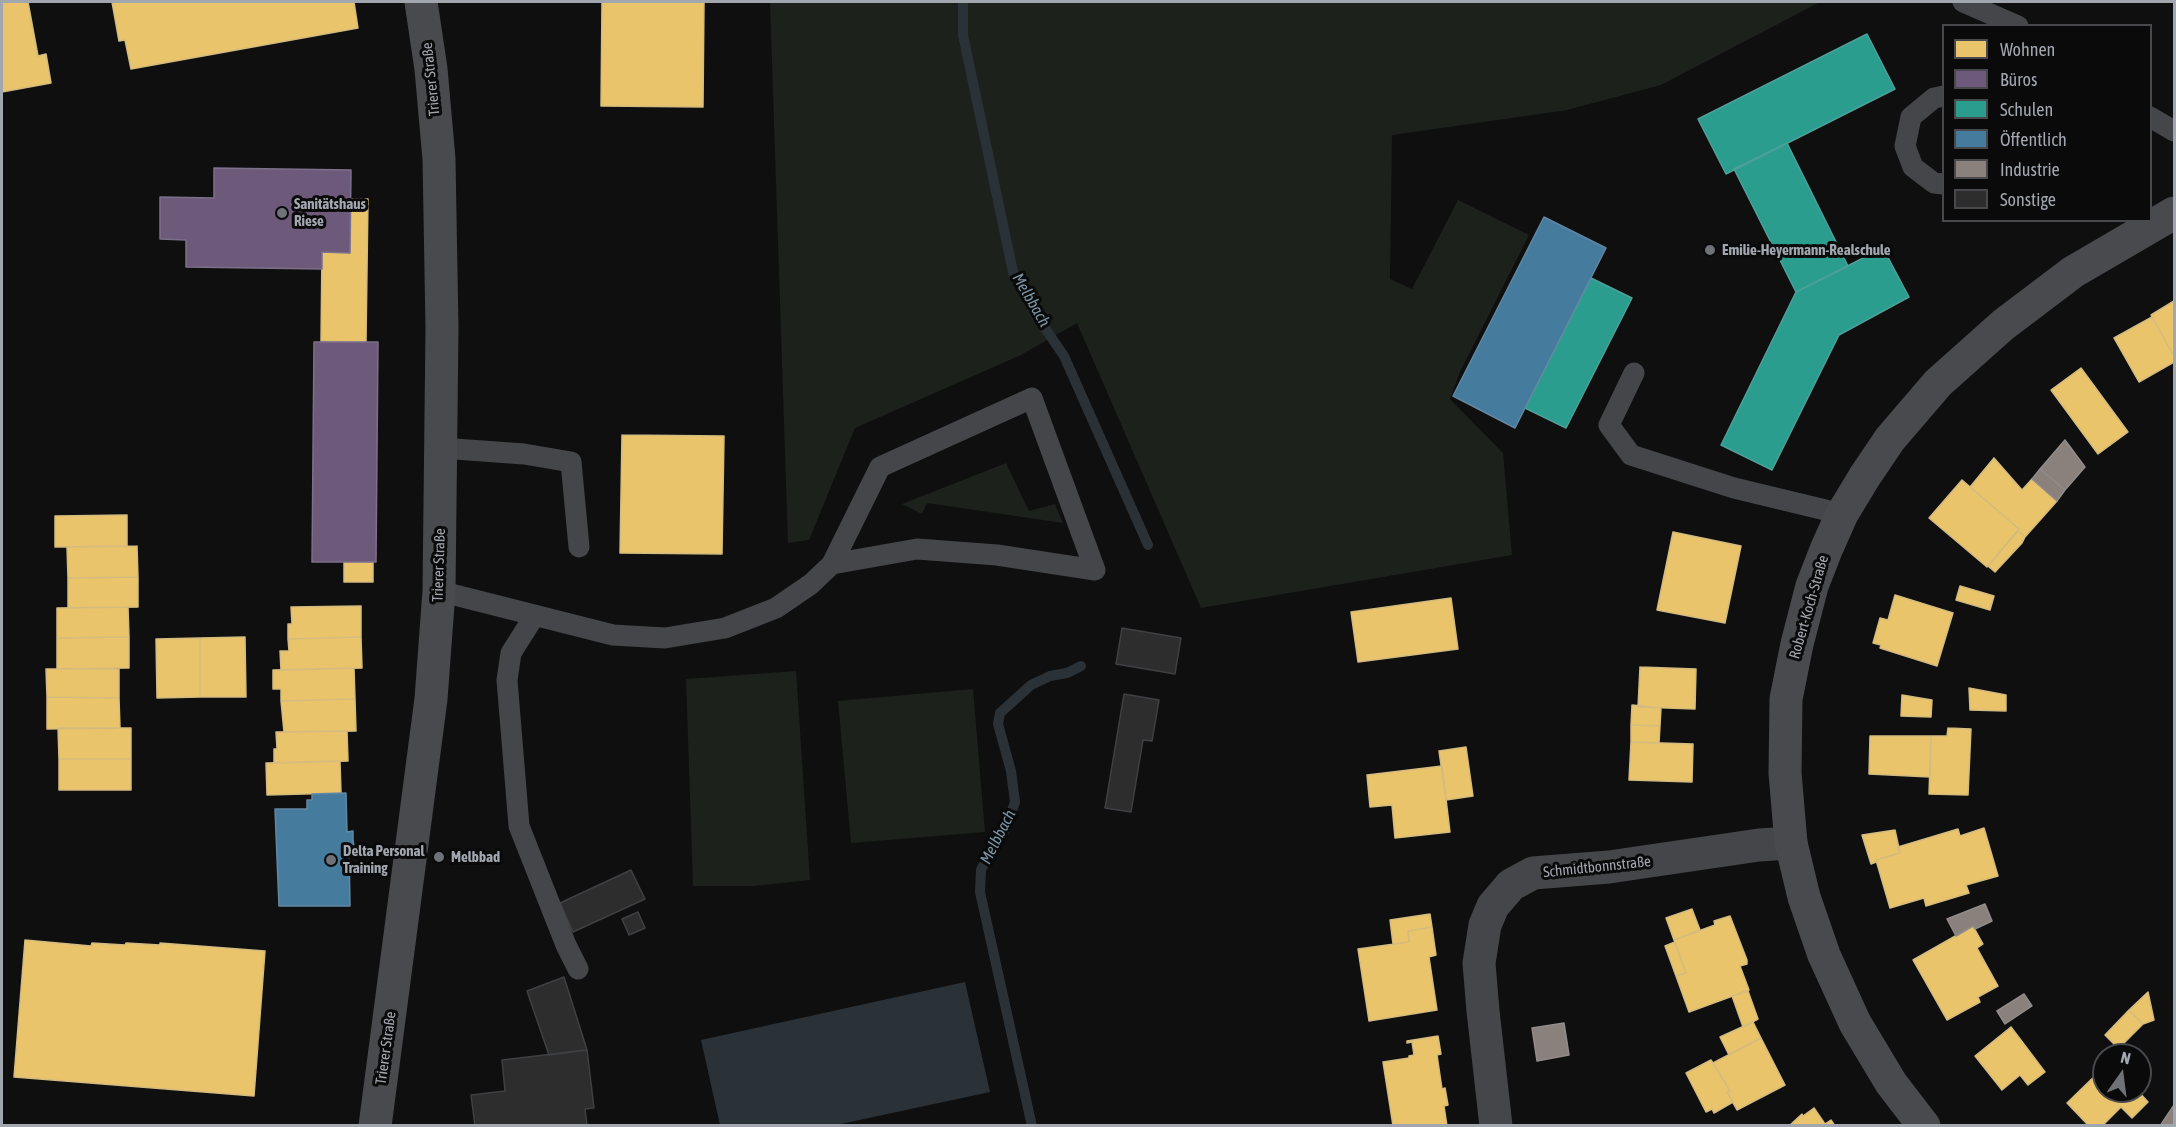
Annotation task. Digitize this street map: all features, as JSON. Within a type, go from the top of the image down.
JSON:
[{"type":"street","name":"Trierer Straße","points":[[375,1125],[429,710],[439,591],[441,448],[439,159],[431,69],[421,2]]},
{"type":"street","name":"Robert-Koch-Straße","points":[[1924,1125],[1891,1083],[1855,1023],[1824,955],[1804,897],[1791,843],[1785,773],[1786,699],[1812,586],[1842,514],[1865,476],[1890,439],[1938,382],[2003,325],[2073,272],[2175,213]]},
{"type":"street","name":"Schmidtbonnstraße","points":[[1496,1125],[1479,963],[1485,925],[1489,915],[1493,906],[1511,885],[1533,873],[1609,867],[1791,843]]},
{"type":"lane","points":[[1963,2],[2013,24]]},
{"type":"lane","points":[[1942,96],[1934,98],[1911,117],[1905,146],[1913,167],[1934,183],[1942,184]]},
{"type":"lane","points":[[2152,120],[2175,131]]},
{"type":"lane","points":[[1634,373],[1609,425],[1631,455],[1734,488],[1842,514]]},
{"type":"lane","points":[[439,591],[613,634],[665,638],[725,628],[776,608],[811,584],[832,564],[880,467],[1032,398],[1095,570],[997,555],[917,549],[832,564]]},
{"type":"lane","points":[[441,448],[524,454],[571,462],[579,547]]},
{"type":"lane","points":[[535,615],[511,653],[507,680],[519,826],[566,945],[578,969]]},
{"type":"shaded area","points":[[770,2],[1820,2],[1661,85],[1567,110],[1392,135],[1390,279],[1412,289],[1458,200],[1529,235],[1460,372],[1450,399],[1503,453],[1512,555],[1201,608],[1077,323],[1021,355],[855,428],[809,540],[788,543]]},
{"type":"shaded area","points":[[1006,463],[1029,511],[1055,504],[1063,523],[927,503],[922,514],[902,504]]},
{"type":"shaded area","points":[[796,671],[810,880],[754,886],[693,886],[686,679]]},
{"type":"shaded area","points":[[973,689],[985,832],[851,843],[838,701]]},
{"type":"shaded area","points":[[965,982],[990,1092],[836,1125],[720,1125],[701,1040]]},
{"type":"building: Wohnen","points":[[2,2],[28,2],[38,56],[46,54],[51,83],[2,92]]},
{"type":"building: Wohnen","points":[[112,2],[354,2],[358,28],[131,69],[125,40],[119,41]]},
{"type":"building: Wohnen","points":[[602,2],[704,2],[703,107],[601,106]]},
{"type":"building: Wohnen","points":[[351,199],[368,199],[366,342],[321,341],[322,252],[350,253]]},
{"type":"building: Wohnen","points":[[2174,301],[2174,356],[2151,315]]},
{"type":"building: Wohnen","points":[[2152,317],[2174,356],[2174,362],[2139,382],[2114,338]]},
{"type":"building: Wohnen","points":[[2081,368],[2128,432],[2098,454],[2051,390]]},
{"type":"building: Wohnen","points":[[622,435],[724,436],[722,554],[620,553]]},
{"type":"building: Wohnen","points":[[1994,458],[2022,490],[2032,479],[2057,501],[2025,537],[2018,531],[2019,529],[1970,487]]},
{"type":"building: Wohnen","points":[[1962,480],[2019,529],[1987,567],[1929,518]]},
{"type":"building: Wohnen","points":[[127,515],[127,546],[55,547],[55,516]]},
{"type":"building: Wohnen","points":[[2018,531],[2025,537],[2022,543],[1995,572],[1988,566]]},
{"type":"building: Wohnen","points":[[1673,532],[1741,546],[1725,623],[1657,610]]},
{"type":"building: Wohnen","points":[[137,546],[138,577],[68,578],[67,547]]},
{"type":"building: Wohnen","points":[[344,562],[373,562],[373,582],[344,582]]},
{"type":"building: Wohnen","points":[[138,577],[138,607],[68,608],[68,578]]},
{"type":"building: Wohnen","points":[[1960,586],[1994,596],[1990,610],[1956,600]]},
{"type":"building: Wohnen","points":[[1895,595],[1953,613],[1937,666],[1880,648],[1881,645],[1873,643],[1880,618],[1888,620]]},
{"type":"building: Wohnen","points":[[1451,598],[1458,649],[1358,662],[1351,612]]},
{"type":"building: Wohnen","points":[[361,606],[361,637],[288,639],[288,624],[292,624],[291,607]]},
{"type":"building: Wohnen","points":[[128,607],[129,637],[57,638],[57,608]]},
{"type":"building: Wohnen","points":[[129,637],[129,668],[57,669],[57,638]]},
{"type":"building: Wohnen","points":[[245,637],[246,697],[200,697],[200,638]]},
{"type":"building: Wohnen","points":[[361,637],[362,668],[281,670],[280,651],[289,651],[288,639]]},
{"type":"building: Wohnen","points":[[200,638],[200,697],[157,698],[156,639]]},
{"type":"building: Wohnen","points":[[1640,667],[1696,669],[1695,709],[1638,707]]},
{"type":"building: Wohnen","points":[[354,668],[355,699],[281,701],[281,689],[273,689],[273,670]]},
{"type":"building: Wohnen","points":[[46,669],[119,669],[119,698],[47,697]]},
{"type":"building: Wohnen","points":[[1969,688],[2006,695],[2006,711],[1970,710]]},
{"type":"building: Wohnen","points":[[1902,695],[1932,700],[1931,717],[1901,716]]},
{"type":"building: Wohnen","points":[[47,697],[119,698],[120,728],[47,729]]},
{"type":"building: Wohnen","points":[[355,699],[356,731],[284,732],[281,701]]},
{"type":"building: Wohnen","points":[[1632,705],[1661,708],[1660,726],[1631,725]]},
{"type":"building: Wohnen","points":[[1631,725],[1660,726],[1659,743],[1631,742]]},
{"type":"building: Wohnen","points":[[58,728],[131,728],[131,759],[59,759]]},
{"type":"building: Wohnen","points":[[1948,728],[1971,729],[1968,795],[1929,794],[1931,736],[1947,736]]},
{"type":"building: Wohnen","points":[[347,731],[348,761],[274,763],[274,749],[277,749],[276,732]]},
{"type":"building: Wohnen","points":[[1870,736],[1931,736],[1930,777],[1869,774]]},
{"type":"building: Wohnen","points":[[1631,742],[1693,744],[1692,782],[1629,780]]},
{"type":"building: Wohnen","points":[[1466,747],[1473,796],[1446,800],[1439,751]]},
{"type":"building: Wohnen","points":[[59,759],[131,759],[131,790],[59,790]]},
{"type":"building: Wohnen","points":[[340,761],[341,793],[267,795],[266,763]]},
{"type":"building: Wohnen","points":[[1442,766],[1450,832],[1395,838],[1392,805],[1370,807],[1367,775]]},
{"type":"building: Wohnen","points":[[1984,828],[1998,876],[1966,885],[1969,893],[1926,906],[1924,898],[1890,908],[1876,860],[1900,853],[1898,847],[1958,829],[1960,836]]},
{"type":"building: Wohnen","points":[[1895,830],[1900,853],[1876,860],[1871,864],[1862,835]]},
{"type":"building: Wohnen","points":[[1692,909],[1700,930],[1674,940],[1666,918]]},
{"type":"building: Wohnen","points":[[1430,914],[1432,927],[1408,931],[1409,942],[1393,944],[1390,920]]},
{"type":"building: Wohnen","points":[[1730,916],[1747,960],[1747,964],[1740,966],[1749,990],[1689,1012],[1676,976],[1686,973],[1674,940],[1715,925],[1714,921]]},
{"type":"building: Wohnen","points":[[1973,926],[1983,944],[1977,948],[1998,986],[1978,997],[1980,1002],[1947,1020],[1913,960]]},
{"type":"building: Wohnen","points":[[1432,927],[1436,955],[1429,957],[1437,1010],[1369,1021],[1358,949],[1409,942],[1408,931]]},
{"type":"building: Wohnen","points":[[25,940],[91,946],[92,943],[160,945],[160,943],[265,951],[254,1096],[14,1077]]},
{"type":"building: Wohnen","points":[[1675,942],[1686,973],[1676,976],[1665,946]]},
{"type":"building: Wohnen","points":[[1748,991],[1758,1019],[1743,1027],[1732,996]]},
{"type":"building: Wohnen","points":[[2148,992],[2154,1020],[2143,1024],[2129,1010]]},
{"type":"building: Wohnen","points":[[2129,1010],[2143,1024],[2124,1043],[2113,1043],[2105,1035]]},
{"type":"building: Wohnen","points":[[1753,1022],[1761,1038],[1729,1055],[1720,1037]]},
{"type":"building: Wohnen","points":[[2011,1027],[2045,1072],[2028,1085],[2020,1075],[2002,1090],[1975,1056]]},
{"type":"building: Wohnen","points":[[1438,1036],[1441,1054],[1437,1055],[1442,1089],[1445,1088],[1448,1105],[1444,1106],[1447,1126],[1393,1126],[1383,1062],[1409,1058],[1414,1055],[1412,1042],[1407,1043],[1407,1041]]},
{"type":"building: Wohnen","points":[[1761,1038],[1785,1085],[1737,1110],[1727,1092],[1730,1091],[1713,1063]]},
{"type":"building: Wohnen","points":[[1711,1060],[1730,1091],[1727,1092],[1733,1102],[1714,1113],[1712,1109],[1706,1112],[1686,1073]]},
{"type":"building: Wohnen","points":[[2092,1079],[2092,1103],[2147,1103],[2132,1118],[2121,1107],[2102,1126],[2089,1126],[2067,1103]]},
{"type":"building: Wohnen","points":[[1814,1108],[1825,1124],[1831,1120],[1835,1126],[1789,1126],[1802,1114],[1803,1116]]},
{"type":"building: Büros","points":[[214,168],[351,170],[350,253],[322,252],[322,269],[186,267],[186,240],[160,239],[160,197],[214,198]]},
{"type":"building: Büros","points":[[314,342],[378,342],[376,562],[312,562]]},
{"type":"building: Schulen","points":[[1867,34],[1895,89],[1726,174],[1698,119]]},
{"type":"building: Schulen","points":[[1787,143],[1848,266],[1796,292],[1734,169]]},
{"type":"building: Schulen","points":[[1883,248],[1909,297],[1839,335],[1772,470],[1721,445],[1796,292]]},
{"type":"building: Schulen","points":[[1591,278],[1632,298],[1566,428],[1525,408]]},
{"type":"building: Öffentlich","points":[[1544,217],[1606,248],[1515,428],[1453,396]]},
{"type":"building: Öffentlich","points":[[346,793],[347,832],[353,831],[354,848],[349,848],[350,906],[279,906],[275,809],[307,809],[307,800],[312,800],[312,794]]},
{"type":"building: Industrie","points":[[2065,440],[2085,467],[2065,490],[2040,469]]},
{"type":"building: Industrie","points":[[2040,469],[2065,490],[2057,501],[2032,479]]},
{"type":"building: Industrie","points":[[1985,904],[1992,921],[1975,929],[1973,926],[1956,936],[1947,919]]},
{"type":"building: Industrie","points":[[2024,994],[2032,1006],[2005,1024],[1997,1011]]},
{"type":"building: Industrie","points":[[1564,1023],[1569,1055],[1537,1061],[1532,1028]]},
{"type":"building: Industrie","points":[[2174,1105],[2174,1126],[2160,1126]]},
{"type":"building: Sonstige","points":[[1122,628],[1181,638],[1175,674],[1116,664]]},
{"type":"building: Sonstige","points":[[1124,694],[1159,700],[1152,741],[1143,740],[1131,812],[1105,808]]},
{"type":"building: Sonstige","points":[[631,870],[645,899],[573,932],[560,903]]},
{"type":"building: Sonstige","points":[[638,912],[645,928],[629,935],[622,919]]},
{"type":"building: Sonstige","points":[[564,977],[587,1050],[549,1055],[527,991]]},
{"type":"building: Sonstige","points":[[587,1050],[594,1108],[585,1109],[587,1126],[475,1126],[471,1095],[505,1091],[502,1060]]},
{"type":"waterway","name":"Melbbach","points":[[963,2],[963,35],[1013,272],[1034,312],[1064,356],[1148,545]]},
{"type":"waterway","name":"Melbbach","points":[[1032,1126],[980,892],[981,870],[1005,830],[1015,802],[1011,771],[998,724],[1000,713],[1031,685],[1081,666]]},
{"type":"place","name":"Sanitätshaus Riese","points":[[282,213]]},
{"type":"place","name":"Emilie-Heyermann-Realschule","points":[[1710,250]]},
{"type":"place","name":"Melbbad","points":[[439,857]]},
{"type":"place","name":"Delta Personal Training","points":[[331,860]]}]
